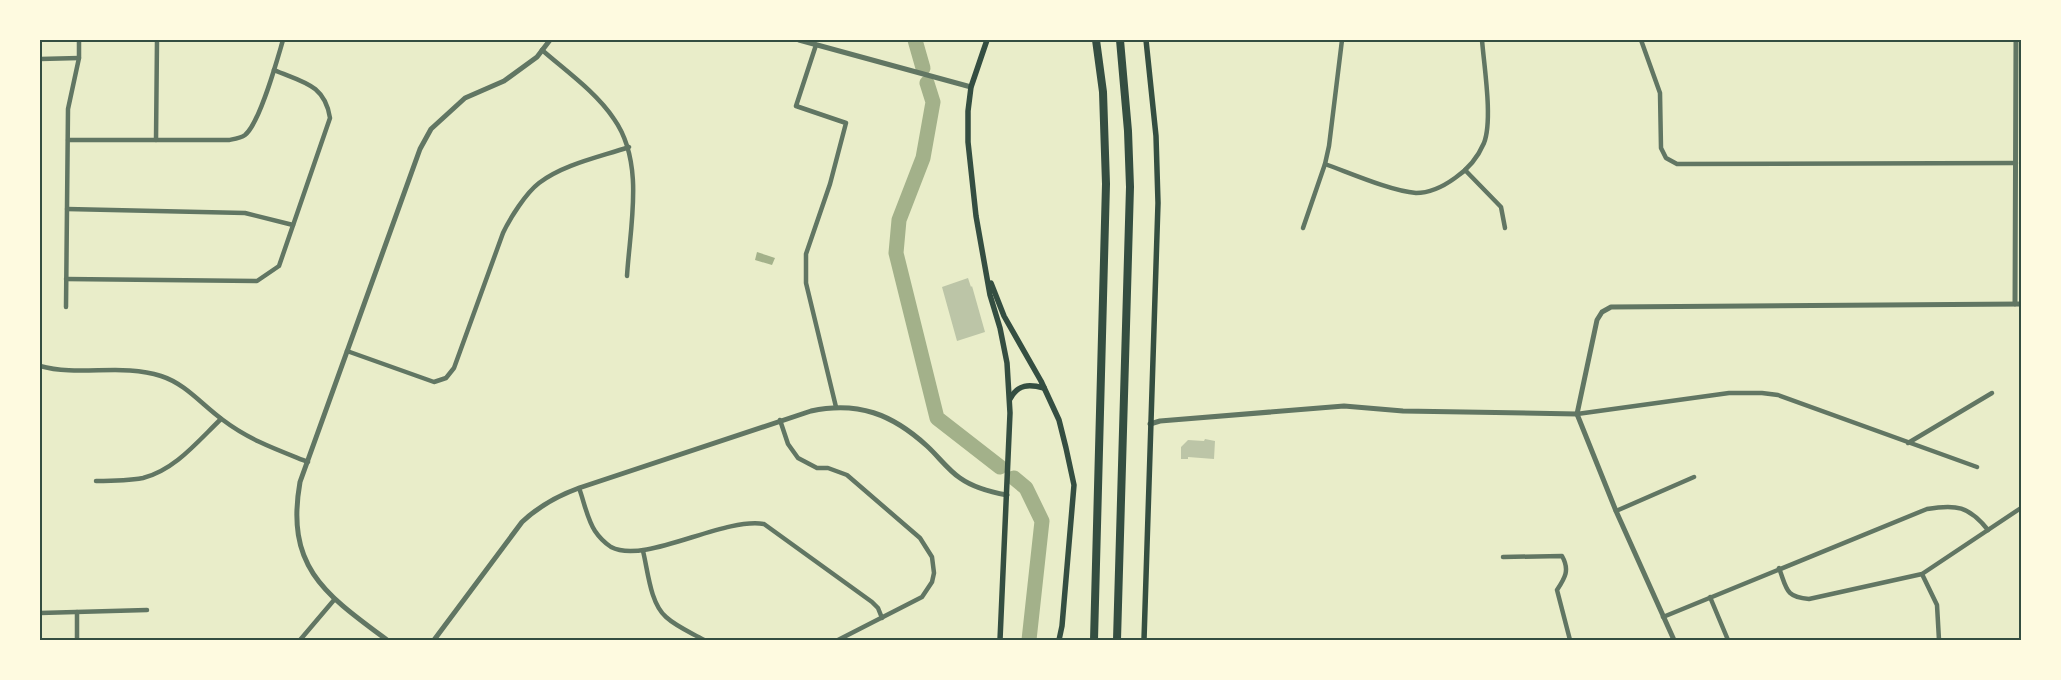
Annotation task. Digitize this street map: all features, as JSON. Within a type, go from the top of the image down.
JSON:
[{"type":"highway","points":[[1094,640],[1106,184],[1102,92],[1096,40]]},
{"type":"highway","points":[[1116,640],[1130,187],[1128,131],[1120,40]]},
{"type":"main road","points":[[987,40],[971,87],[968,111],[968,142],[976,216],[983,256],[990,295],[1000,328],[1007,363],[1009,400],[1007,495],[1000,640]]},
{"type":"main road","points":[[1144,640],[1158,203],[1155,126],[1146,40]]},
{"type":"main road","points":[[983,256],[1004,316],[1044,388],[1058,420],[1074,485],[1062,626],[1059,640]]},
{"type":"main road","points":[[1009,400],[1016,389],[1021,386],[1035,385],[1044,388]]},
{"type":"street","points":[[66,307],[68,108],[79,40]]},
{"type":"street","points":[[156,140],[157,40]]},
{"type":"street","points":[[68,140],[230,140],[244,136],[254,123],[283,40]]},
{"type":"street","points":[[386,640],[334,600],[310,570],[303,555],[297,531],[296,503],[300,482],[420,149],[431,130],[465,98],[504,81],[537,57],[550,40]]},
{"type":"street","points":[[799,40],[971,87]]},
{"type":"street","points":[[1303,228],[1325,164],[1329,146],[1342,40]]},
{"type":"street","points":[[1325,164],[1403,191],[1418,193],[1433,191],[1447,184],[1465,170],[1475,159],[1484,142],[1487,128],[1482,40]]},
{"type":"street","points":[[1641,40],[1654,71],[1660,93],[1661,148],[1666,158],[1676,164],[2016,163]]},
{"type":"street","points":[[1674,640],[1616,511],[1577,414],[1597,320],[1602,312],[1611,307],[2018,304],[2016,40]]},
{"type":"street","points":[[816,45],[796,106],[846,122],[830,184],[806,254],[806,283],[836,406]]},
{"type":"street","points":[[542,50],[600,101],[615,119],[629,147],[634,183],[626,276]]},
{"type":"street","points":[[40,59],[77,59]]},
{"type":"street","points":[[66,279],[256,281],[279,266],[330,118],[328,104],[321,93],[274,70]]},
{"type":"street","points":[[347,351],[434,382],[446,378],[454,368],[510,217],[538,183],[567,168],[629,147]]},
{"type":"street","points":[[1465,170],[1501,207],[1505,228]]},
{"type":"street","points":[[67,209],[245,213],[293,225]]},
{"type":"street","points":[[40,366],[54,370],[139,372],[162,376],[180,385],[202,401],[221,419],[251,439],[308,462]]},
{"type":"street","points":[[1150,424],[1160,421],[1344,406],[1403,411],[1577,414],[1729,393],[1762,393],[1778,395],[1977,467]]},
{"type":"street","points":[[1908,443],[1992,394]]},
{"type":"street","points":[[434,640],[522,522],[549,501],[579,488],[780,420],[836,406],[873,412],[895,421],[927,446],[959,478],[988,492],[1007,495]]},
{"type":"street","points":[[96,481],[121,481],[144,478],[161,470],[176,461],[221,419]]},
{"type":"street","points":[[780,420],[788,444],[798,458],[817,468],[828,468],[846,475],[920,538],[932,557],[934,572],[932,582],[922,597],[838,640]]},
{"type":"street","points":[[1616,511],[1694,477]]},
{"type":"street","points":[[579,488],[594,529],[602,540],[611,547],[622,550],[643,550],[745,522],[764,524],[872,602],[878,608],[882,618]]},
{"type":"street","points":[[1664,617],[1927,508],[1961,507],[1977,516],[1988,530]]},
{"type":"street","points":[[1779,568],[1788,591],[1795,598],[1809,598],[1922,574],[2021,508]]},
{"type":"street","points":[[643,550],[655,601],[659,609],[666,617],[704,640]]},
{"type":"street","points":[[1503,557],[1562,556],[1566,563],[1565,577],[1557,590],[1570,640]]},
{"type":"street","points":[[1922,574],[1937,605],[1939,640]]},
{"type":"street","points":[[1710,597],[1728,640]]},
{"type":"street","points":[[300,640],[334,600]]},
{"type":"street","points":[[40,613],[148,610]]},
{"type":"street","points":[[77,612],[77,640]]},
{"type":"shaded area","points":[[757,252],[775,258],[772,265],[755,260]]},
{"type":"building","points":[[968,278],[985,332],[957,341],[942,287]]},
{"type":"building","points":[[1205,439],[1215,441],[1214,459],[1188,457],[1188,459],[1181,459],[1181,447],[1188,440],[1204,441]]},
{"type":"waterway","points":[[915,40],[923,68]]},
{"type":"waterway","points":[[927,83],[933,102],[923,158],[899,220],[896,253],[937,418],[1000,467]]},
{"type":"waterway","points":[[1014,478],[1026,488],[1042,521],[1029,640]]}]
